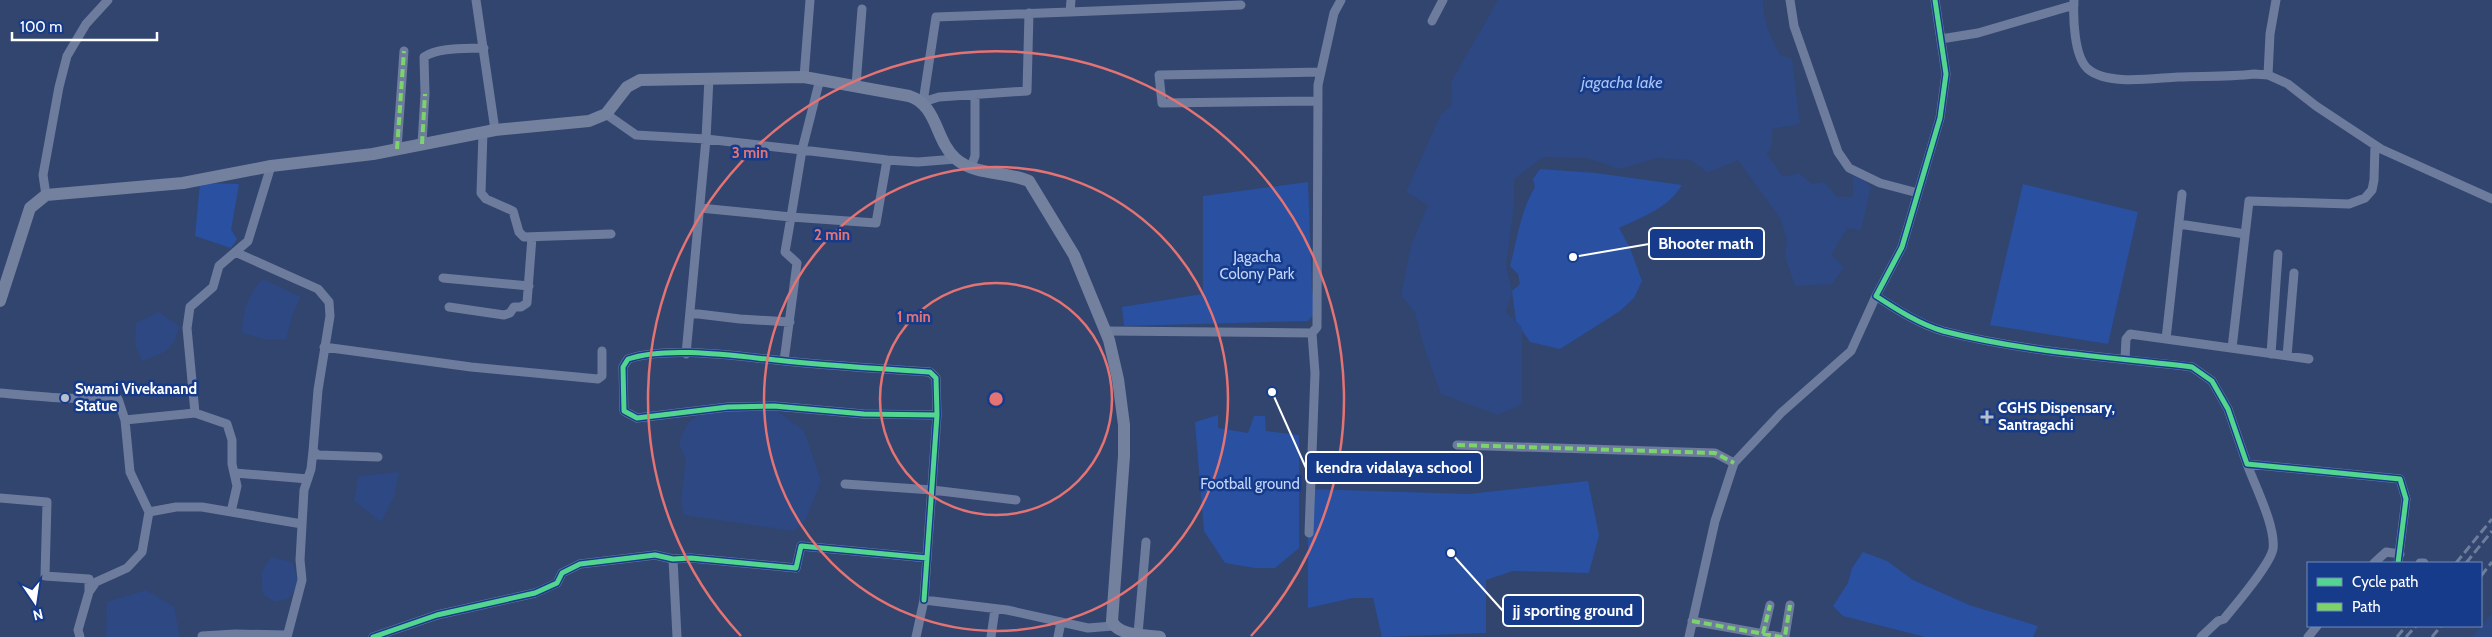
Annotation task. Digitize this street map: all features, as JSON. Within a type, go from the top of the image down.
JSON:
[{"type":"main road","points":[[0,301],[30,208],[46,194],[182,182],[271,166],[397,149],[489,131],[573,123],[599,118],[606,114],[627,87],[640,80],[804,77],[909,96],[923,102],[949,152],[956,159],[971,167],[1029,181],[1074,255],[1106,331],[1118,379],[1124,425],[1124,456],[1111,615],[1114,626],[1122,631],[1160,637]]},
{"type":"street","points":[[46,194],[43,175],[59,88],[67,56],[86,24],[108,0]]},
{"type":"street","points":[[476,0],[484,48],[489,131],[481,193],[486,199],[513,211],[519,232],[524,237],[611,234]]},
{"type":"street","points":[[804,77],[810,0]]},
{"type":"street","points":[[1070,12],[1071,0]]},
{"type":"street","points":[[1309,533],[1315,373],[1312,333],[1317,327],[1318,101],[1321,72],[1334,13],[1341,0]]},
{"type":"street","points":[[1432,21],[1443,0]]},
{"type":"street","points":[[1790,0],[1794,26],[1838,152],[1849,168],[1880,183],[1918,193]]},
{"type":"street","points":[[1689,637],[1715,521],[1734,464],[1781,413],[1852,351],[1876,296],[1902,247],[1940,118],[1946,74],[1935,0]]},
{"type":"street","points":[[2268,76],[2270,34],[2276,0]]},
{"type":"street","points":[[1941,39],[1978,33],[2074,3],[2075,33],[2080,58],[2089,70],[2097,75],[2134,80],[2254,74],[2268,76],[2288,84],[2316,106],[2375,145],[2401,159],[2492,199]]},
{"type":"street","points":[[1029,13],[1027,91],[940,97],[923,102],[936,17],[1029,13],[1241,5]]},
{"type":"street","points":[[856,85],[862,9]]},
{"type":"street","points":[[422,144],[425,94],[424,57],[430,53],[440,51],[484,48]]},
{"type":"street","points":[[397,149],[404,51]]},
{"type":"street","points":[[1318,101],[1162,103],[1159,75],[1321,72]]},
{"type":"street","points":[[686,354],[706,139],[708,78]]},
{"type":"street","points":[[784,361],[797,263],[785,252],[802,150],[820,79]]},
{"type":"street","points":[[971,167],[975,156],[976,95]]},
{"type":"street","points":[[606,114],[636,135],[706,139],[887,160],[918,162],[956,159]]},
{"type":"street","points":[[2232,348],[2249,201],[2349,204],[2365,198],[2372,190],[2374,180],[2375,145]]},
{"type":"street","points":[[700,208],[876,223],[887,160]]},
{"type":"street","points":[[195,413],[187,328],[190,307],[213,287],[219,266],[248,241],[271,166]]},
{"type":"street","points":[[2166,339],[2182,194]]},
{"type":"street","points":[[2179,224],[2245,234]]},
{"type":"street","points":[[449,307],[504,315],[510,313],[514,307],[522,307],[528,304],[532,236]]},
{"type":"street","points":[[202,636],[235,634],[287,636],[302,580],[300,560],[304,490],[311,469],[313,429],[330,316],[329,302],[318,289],[235,252]]},
{"type":"street","points":[[2271,354],[2278,254]]},
{"type":"street","points":[[2286,356],[2294,273]]},
{"type":"street","points":[[442,278],[529,286]]},
{"type":"street","points":[[1876,296],[1903,313],[1942,330],[2020,346],[2192,367],[2212,381],[2228,409],[2273,535],[2273,550],[2266,564],[2224,619],[2218,621],[2202,637]]},
{"type":"street","points":[[690,313],[740,320],[790,322]]},
{"type":"street","points":[[1106,331],[1312,333]]},
{"type":"street","points":[[2124,358],[2126,339],[2130,334],[2309,359]]},
{"type":"street","points":[[324,347],[471,367],[598,379],[602,376],[602,350]]},
{"type":"street","points":[[916,637],[924,600],[937,415],[936,378],[930,372],[784,361],[745,356],[686,354],[645,354],[628,359],[623,368],[624,411],[637,418],[728,407],[774,406],[864,414],[937,415]]},
{"type":"street","points":[[0,393],[65,398],[113,395],[118,399],[125,420],[127,459],[130,472],[149,512],[142,552],[126,568],[96,582],[89,592]]},
{"type":"street","points":[[125,420],[195,413],[227,424],[232,440],[232,464],[236,473],[236,486],[231,512]]},
{"type":"street","points":[[1457,445],[1715,452],[1734,464]]},
{"type":"street","points":[[313,451],[318,455],[378,457]]},
{"type":"street","points":[[2247,464],[2400,479],[2406,499],[2399,559],[2386,552],[2375,562]]},
{"type":"street","points":[[236,473],[308,479]]},
{"type":"street","points":[[845,484],[932,490],[1016,500]]},
{"type":"street","points":[[0,498],[47,502],[46,576],[89,579],[89,592],[78,630],[80,637]]},
{"type":"street","points":[[149,512],[176,506],[202,507],[302,524]]},
{"type":"street","points":[[1138,634],[1146,542]]},
{"type":"street","points":[[373,637],[437,616],[535,593],[557,583],[562,573],[580,564],[655,554],[673,559],[691,558],[796,568],[801,546],[927,558]]},
{"type":"street","points":[[673,559],[677,637]]},
{"type":"street","points":[[924,600],[994,609],[1088,628],[1114,626]]},
{"type":"street","points":[[1763,634],[1770,605]]},
{"type":"street","points":[[1692,622],[1785,636],[1790,605]]},
{"type":"street","points":[[991,637],[994,609]]},
{"type":"street","points":[[1058,637],[1061,622]]},
{"type":"street","points":[[2308,637],[2316,627]]},
{"type":"green space","points":[[1540,169],[1596,173],[1682,185],[1662,206],[1619,228],[1630,248],[1642,281],[1634,298],[1620,311],[1560,349],[1530,342],[1516,321],[1512,291],[1520,284],[1518,274],[1510,266],[1523,215],[1535,187],[1533,179]]},
{"type":"green space","name":"Jagacha Colony Park","points":[[1308,182],[1312,289],[1315,313],[1308,321],[1124,326],[1122,307],[1203,294],[1203,196]]},
{"type":"green space","points":[[200,183],[239,184],[231,230],[237,239],[231,248],[195,236]]},
{"type":"green space","points":[[2023,184],[2138,212],[2108,344],[1990,325]]},
{"type":"green space","name":"Football ground","points":[[1218,415],[1218,428],[1248,433],[1254,416],[1265,416],[1266,431],[1299,435],[1299,548],[1275,568],[1255,568],[1225,563],[1204,531],[1195,422]]},
{"type":"green space","points":[[1588,481],[1599,535],[1589,573],[1513,571],[1486,580],[1486,633],[1382,637],[1373,598],[1353,598],[1308,608],[1308,489],[1468,494]]},
{"type":"green space","points":[[1863,552],[1887,561],[1913,580],[1969,605],[2038,626],[2033,637],[1925,637],[1843,616],[1833,606],[1848,583],[1852,568]]},
{"type":"water","name":"jagacha lake","points":[[1498,0],[1763,0],[1766,22],[1773,41],[1780,55],[1792,59],[1800,124],[1772,129],[1772,145],[1767,154],[1783,177],[1799,173],[1812,184],[1824,182],[1837,197],[1853,197],[1853,170],[1871,187],[1861,230],[1847,228],[1831,255],[1844,267],[1832,284],[1795,286],[1785,256],[1787,240],[1780,218],[1738,160],[1708,173],[1691,160],[1657,158],[1620,169],[1587,158],[1543,157],[1514,179],[1514,206],[1506,265],[1512,291],[1506,312],[1522,327],[1522,404],[1498,415],[1441,394],[1426,353],[1415,313],[1401,295],[1411,246],[1428,205],[1406,192],[1441,114],[1452,105],[1451,82]]},
{"type":"water","points":[[263,279],[301,297],[294,312],[286,340],[263,339],[242,333],[243,318],[247,304],[253,291]]},
{"type":"water","points":[[159,312],[179,326],[177,334],[167,350],[142,361],[135,344],[136,323]]},
{"type":"water","points":[[731,409],[775,409],[804,431],[821,481],[805,521],[793,531],[684,515],[681,500],[686,459],[679,444],[683,434],[691,420],[697,416]]},
{"type":"water","points":[[399,472],[394,497],[381,522],[354,501],[359,476]]},
{"type":"water","points":[[271,557],[292,562],[299,583],[288,599],[275,602],[263,594],[261,573]]},
{"type":"water","points":[[146,590],[174,607],[180,637],[106,637],[107,602]]},
{"type":"water","points":[[2492,613],[2492,637],[2472,637],[2482,627]]},
{"type":"railway","points":[[2457,562],[2492,519]]},
{"type":"railway","points":[[2467,562],[2492,531]]},
{"type":"railway","points":[[2482,575],[2492,562]]},
{"type":"railway","points":[[2397,637],[2405,627]]},
{"type":"railway","points":[[2406,637],[2415,627]]},
{"type":"railway","points":[[2432,637],[2440,627]]},
{"type":"marked path","points":[[397,149],[404,51]]},
{"type":"marked path","points":[[422,144],[425,94]]},
{"type":"marked path","points":[[1457,445],[1715,453],[1734,463]]},
{"type":"marked path","points":[[1763,634],[1770,605]]},
{"type":"marked path","points":[[1692,621],[1781,637],[1785,636],[1790,605]]},
{"type":"cycle path","points":[[1935,0],[1946,74],[1940,118],[1902,247],[1876,296],[1925,324],[1943,331],[1974,338],[2035,349],[2192,367],[2212,381],[2228,409],[2247,464],[2400,479],[2406,499],[2398,562]]},
{"type":"cycle path","points":[[924,600],[937,415],[936,378],[930,372],[684,352],[645,355],[628,359],[623,367],[624,411],[637,418],[728,407],[774,406],[864,414],[937,415]]},
{"type":"cycle path","points":[[373,637],[437,615],[535,593],[557,583],[562,573],[580,564],[655,555],[673,559],[691,558],[796,568],[801,546],[927,558]]},
{"type":"place","name":"Bhooter math","points":[[1573,257]]},
{"type":"place","name":"kendra vidalaya school","points":[[1272,392]]},
{"type":"place","name":"Swami Vivekanand Statue","points":[[65,398]]},
{"type":"place","name":"CGHS Dispensary, Santragachi","points":[[1987,417]]},
{"type":"place","name":"jj sporting ground","points":[[1451,553]]}]
